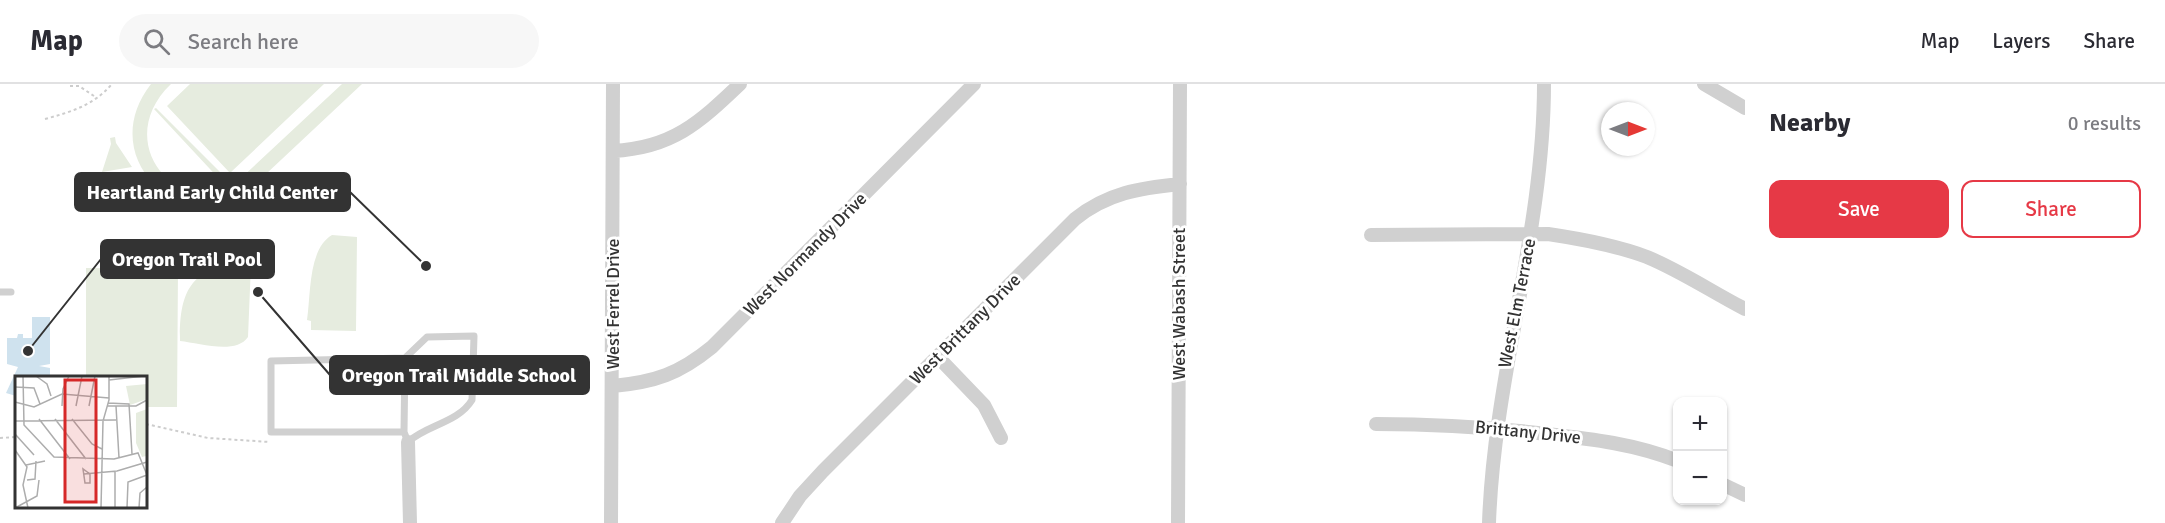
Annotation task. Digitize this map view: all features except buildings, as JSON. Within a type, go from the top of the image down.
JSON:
[{"type":"street","name":"West Ferrel Drive","points":[[611,523],[613,84]]},
{"type":"street","points":[[613,151],[641,148],[684,132],[705,118],[740,84]]},
{"type":"street","name":"West Normandy Drive","points":[[613,386],[666,377],[694,362],[712,347],[974,84]]},
{"type":"street","name":"West Wabash Street","points":[[1178,523],[1180,84]]},
{"type":"street","name":"West Elm Terrace","points":[[1489,523],[1496,428],[1530,234],[1542,145],[1544,84]]},
{"type":"street","points":[[1704,84],[1745,108]]},
{"type":"street","name":"West Brittany Drive","points":[[782,523],[800,496],[937,356],[1087,209],[1131,189],[1180,184]]},
{"type":"street","points":[[1371,235],[1530,234],[1577,238],[1615,246],[1648,258],[1745,309]]},
{"type":"street","points":[[937,356],[984,405],[1001,438]]},
{"type":"street","name":"Brittany Drive","points":[[1376,424],[1440,424],[1496,428],[1628,445],[1673,460]]},
{"type":"street","points":[[406,437],[410,523]]},
{"type":"street","points":[[1727,486],[1745,495]]},
{"type":"lane","points":[[0,292],[11,292]]},
{"type":"lane","points":[[474,336],[474,386],[472,400],[466,409],[406,437],[272,432],[271,361],[405,358],[427,338],[474,336]]},
{"type":"lane","points":[[405,358],[406,437]]},
{"type":"path","points":[[45,119],[76,110],[97,99],[112,84]]},
{"type":"path","points":[[70,86],[79,86],[97,99]]},
{"type":"path","points":[[0,438],[15,437]]},
{"type":"shaded area","points":[[151,84],[171,84],[154,107],[147,130],[150,151],[159,170],[175,184],[194,191],[216,191],[239,180],[342,84],[362,84],[249,190],[221,202],[194,203],[171,196],[151,181],[138,161],[133,137],[136,111]]},
{"type":"shaded area","points":[[190,84],[324,84],[230,173],[167,106]]},
{"type":"shaded area","points":[[156,108],[227,179],[223,183],[154,109]]},
{"type":"shaded area","points":[[115,137],[116,143],[132,167],[102,172],[111,144],[110,138]]},
{"type":"shaded area","points":[[332,235],[357,237],[356,331],[311,330],[311,321],[307,320],[315,261],[324,242]]},
{"type":"shaded area","points":[[251,264],[248,337],[235,346],[226,347],[180,341],[183,305],[187,292],[194,282],[204,274],[216,269]]},
{"type":"shaded area","points":[[86,268],[178,269],[177,407],[147,407],[147,376],[86,376]]},
{"type":"water","points":[[32,317],[50,317],[50,364],[39,366],[50,368],[50,376],[15,376],[15,396],[6,393],[18,367],[7,364],[7,338],[17,338],[18,334],[23,334],[23,338],[32,338]]},
{"type":"place","name":"Heartland Early Child Center","points":[[426,266]]},
{"type":"place","name":"Oregon Trail Middle School","points":[[258,292]]},
{"type":"place","name":"Oregon Trail Pool","points":[[28,351]]}]
